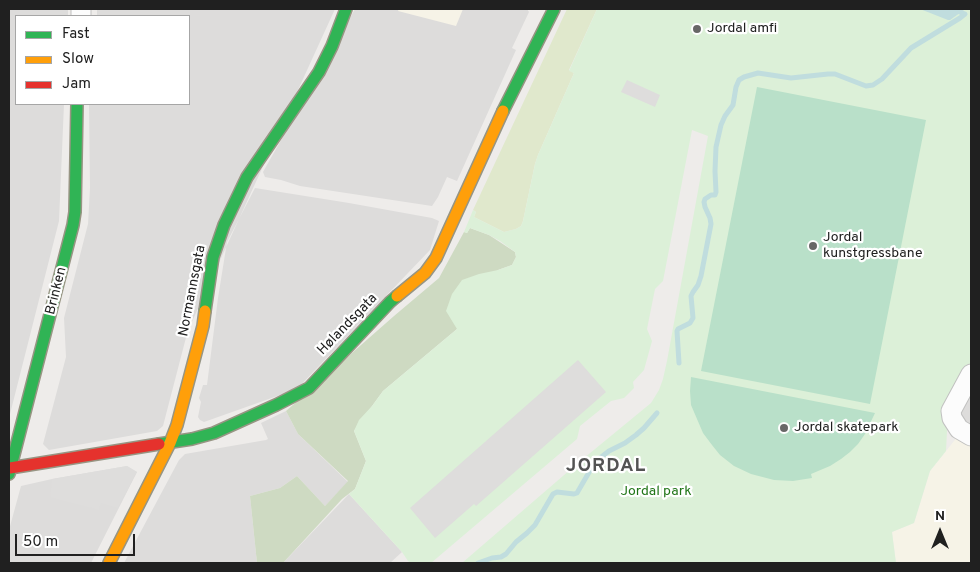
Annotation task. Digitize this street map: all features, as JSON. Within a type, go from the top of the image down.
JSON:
[{"type":"street","name":"Normannsgata","points":[[109,563],[170,443],[177,424],[203,326],[214,257],[224,225],[247,177],[322,65],[332,46],[346,9]]},
{"type":"street","name":"Hølandsgata","points":[[10,471],[192,439],[214,433],[309,388],[390,302],[425,273],[436,258],[506,105],[554,9]]},
{"type":"street","name":"Brinken","points":[[10,471],[73,225],[78,105]]},
{"type":"street","points":[[965,433],[952,418],[951,411],[971,374]]},
{"type":"shaded area","points":[[9,9],[68,9],[68,15],[15,15],[15,105],[64,105],[59,221],[9,418]]},
{"type":"shaded area","points":[[97,9],[335,9],[189,326],[163,426],[157,431],[49,450],[43,444],[66,357],[64,318],[88,224],[90,188],[89,105],[190,105],[190,15],[97,15]]},
{"type":"shaded area","points":[[355,9],[527,9],[529,12],[512,48],[516,50],[457,181],[447,177],[432,206],[300,186],[265,177],[263,172]]},
{"type":"shaded area","points":[[399,9],[463,9],[456,26],[398,11]]},
{"type":"shaded area","points":[[627,80],[660,95],[655,107],[621,92]]},
{"type":"shaded area","points":[[255,188],[349,203],[432,218],[439,221],[430,250],[297,389],[204,422],[198,417],[201,402],[199,398],[203,385],[207,385],[227,242]]},
{"type":"shaded area","points":[[578,360],[606,392],[476,506],[474,504],[435,538],[410,508]]},
{"type":"shaded area","points":[[971,389],[971,426],[958,417]]},
{"type":"shaded area","points":[[286,411],[298,434],[348,482],[325,506],[297,476],[280,488],[250,496],[257,563],[124,563],[179,460],[185,454],[266,440],[268,439],[261,423]]},
{"type":"shaded area","points":[[958,436],[971,444],[971,562],[896,563],[892,532],[914,523],[930,471]]},
{"type":"shaded area","points":[[127,466],[137,472],[91,563],[9,563],[9,530],[21,486]]},
{"type":"shaded area","points":[[127,466],[137,472],[118,508],[101,503],[99,510],[50,497],[52,479]]},
{"type":"shaded area","points":[[349,494],[402,552],[390,563],[283,563]]},
{"type":"green space","points":[[567,9],[597,9],[569,70],[574,73],[538,155],[521,226],[504,232],[474,217],[476,212],[473,210]]},
{"type":"green space","name":"Jordal park","points":[[597,9],[971,9],[971,367],[945,410],[946,451],[930,471],[914,523],[892,532],[896,563],[462,563],[651,403],[659,390],[667,361],[708,136],[692,130],[663,281],[655,289],[647,329],[652,341],[644,370],[633,382],[634,388],[624,398],[611,401],[580,426],[577,439],[431,563],[411,563],[408,561],[349,494],[355,489],[366,461],[354,431],[359,420],[383,391],[457,329],[446,311],[452,294],[462,280],[512,265],[516,257],[515,252],[500,241],[470,228],[467,233],[464,232],[473,210],[476,212],[474,217],[504,232],[521,226],[538,155],[574,73],[569,71]]},
{"type":"green space","name":"Jordal kunstgressbane","points":[[757,87],[926,120],[870,404],[701,371]]},
{"type":"green space","points":[[470,228],[489,235],[515,252],[516,257],[512,265],[498,270],[457,329],[383,391],[354,431],[366,461],[355,489],[342,499],[283,563],[257,563],[250,496],[280,488],[297,476],[325,506],[348,481],[298,434],[286,411],[439,278],[464,232],[467,233]]},
{"type":"green space","name":"Jordal skatepark","points":[[691,377],[875,413],[858,444],[841,459],[811,474],[812,478],[793,481],[774,480],[751,474],[734,466],[720,455],[703,433],[691,405]]},
{"type":"water","points":[[920,9],[961,9],[964,10],[948,20]]},
{"type":"waterway","points":[[679,363],[677,331],[690,323],[693,318],[691,296],[701,276],[711,224],[704,202],[705,199],[715,195],[716,192],[716,147],[721,125],[733,105],[739,80],[758,73],[791,78],[835,74],[866,86],[873,85],[882,79],[911,48],[965,14],[952,9]]},
{"type":"waterway","points":[[478,563],[506,554],[535,525],[553,494],[557,492],[577,493],[595,462],[636,435],[657,413]]},
{"type":"traffic: fast","points":[[205,311],[213,257],[224,225],[247,177],[319,72],[332,46],[346,9]]},
{"type":"traffic: fast","points":[[503,111],[554,9]]},
{"type":"traffic: fast","points":[[9,474],[73,225],[75,212],[77,105]]},
{"type":"traffic: fast","points":[[159,444],[192,439],[214,433],[309,388],[397,296]]},
{"type":"traffic: slow","points":[[397,296],[425,273],[436,258],[503,111]]},
{"type":"traffic: slow","points":[[109,563],[170,443],[177,425],[203,326],[205,311]]},
{"type":"traffic: jam","points":[[10,468],[159,444]]},
{"type":"place","name":"Jordal amfi","points":[[697,29]]},
{"type":"place","name":"Jordal kunstgressbane","points":[[813,246]]},
{"type":"place","name":"Jordal skatepark","points":[[784,428]]},
{"type":"district","name":"JORDAL","points":[[606,467]]}]
